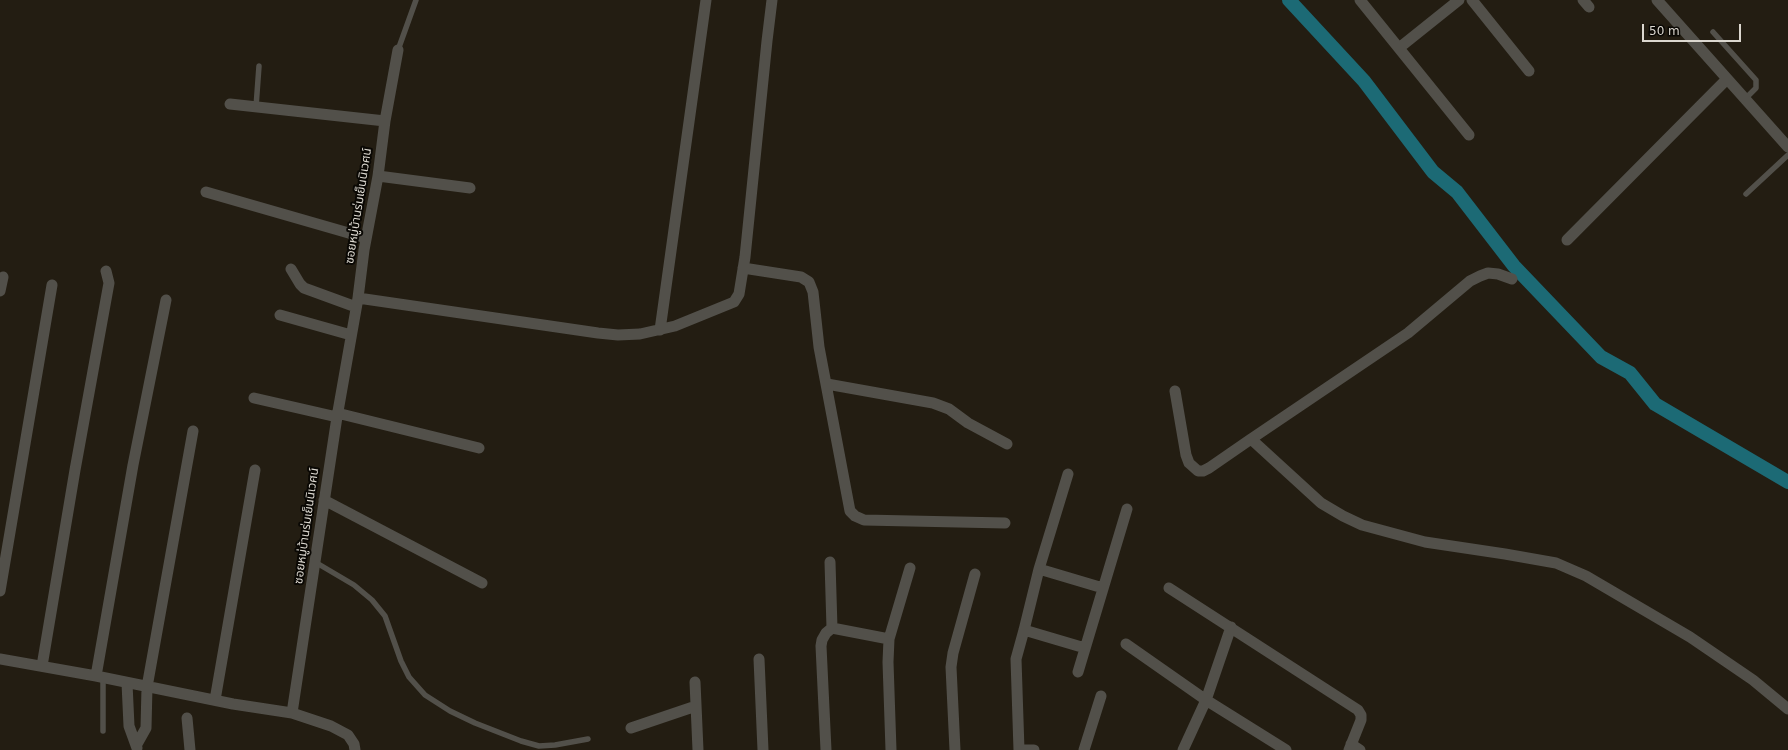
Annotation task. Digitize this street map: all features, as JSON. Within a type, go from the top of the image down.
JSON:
[{"type":"street","points":[[660,330],[706,0]]},
{"type":"street","points":[[291,269],[304,288],[357,302],[618,335],[640,334],[675,326],[734,302],[739,294],[743,268],[772,0]]},
{"type":"street","points":[[1360,0],[1469,135]]},
{"type":"street","points":[[1399,48],[1459,0]]},
{"type":"street","points":[[1472,0],[1529,71]]},
{"type":"street","points":[[1657,0],[1788,147]]},
{"type":"street","name":"ซอยหมู่บ้านร่มเย็นนิเวศน์","points":[[292,713],[337,415],[398,50]]},
{"type":"street","points":[[1567,240],[1727,79]]},
{"type":"street","points":[[230,104],[385,121]]},
{"type":"street","points":[[378,176],[470,188]]},
{"type":"street","points":[[206,192],[366,238]]},
{"type":"street","points":[[743,268],[801,277],[809,282],[813,292],[819,347],[827,384],[847,502],[850,511],[855,516],[864,520],[1005,523]]},
{"type":"street","points":[[42,666],[75,470],[109,283],[106,271]]},
{"type":"street","points":[[1175,391],[1186,455],[1189,463],[1198,471],[1203,471],[1408,333],[1470,281],[1488,273],[1498,274],[1512,279]]},
{"type":"street","points":[[0,291],[3,277]]},
{"type":"street","points":[[0,590],[52,286]]},
{"type":"street","points":[[99,677],[133,465],[166,300]]},
{"type":"street","points":[[280,315],[351,335]]},
{"type":"street","points":[[827,384],[934,403],[949,409],[968,423],[1007,444]]},
{"type":"street","points":[[254,398],[337,415],[479,448]]},
{"type":"street","points":[[137,747],[146,728],[147,688],[192,431]]},
{"type":"street","points":[[1251,439],[1321,503],[1362,525],[1425,542],[1556,563],[1586,576],[1690,637],[1753,680],[1788,709]]},
{"type":"street","points":[[215,700],[255,470]]},
{"type":"street","points":[[1034,750],[1019,750],[1016,659],[1039,569],[1068,474]]},
{"type":"street","points":[[324,500],[482,583]]},
{"type":"street","points":[[1078,672],[1128,509]]},
{"type":"street","points":[[830,562],[832,628]]},
{"type":"street","points":[[892,750],[888,662],[889,639],[910,568]]},
{"type":"street","points":[[1039,569],[1103,588]]},
{"type":"street","points":[[955,750],[951,667],[953,653],[975,574]]},
{"type":"street","points":[[1169,588],[1358,710],[1361,720],[1353,748]]},
{"type":"street","points":[[1184,750],[1206,700],[1231,627]]},
{"type":"street","points":[[832,628],[889,639]]},
{"type":"street","points":[[826,750],[821,646],[822,640],[826,633],[832,628]]},
{"type":"street","points":[[1024,630],[1085,648]]},
{"type":"street","points":[[1126,644],[1206,700],[1286,750]]},
{"type":"street","points":[[0,659],[99,677],[147,688],[292,713],[332,726],[348,736],[354,744],[355,750]]},
{"type":"street","points":[[759,659],[763,750]]},
{"type":"street","points":[[695,682],[698,750]]},
{"type":"street","points":[[126,683],[129,726],[137,747]]},
{"type":"street","points":[[1084,750],[1101,696]]},
{"type":"street","points":[[631,728],[696,706]]},
{"type":"street","points":[[187,718],[190,750]]},
{"type":"lane","points":[[398,50],[416,0]]},
{"type":"lane","points":[[1714,32],[1756,80],[1756,88],[1745,99]]},
{"type":"lane","points":[[256,107],[259,66]]},
{"type":"lane","points":[[1746,194],[1788,155]]},
{"type":"lane","points":[[315,562],[354,585],[372,600],[385,616],[401,661],[409,677],[426,695],[450,711],[475,723],[538,746],[556,745],[588,739]]},
{"type":"lane","points":[[99,677],[103,731]]},
{"type":"waterway","points":[[1289,0],[1364,81],[1433,172],[1457,192],[1514,266],[1601,357],[1630,373],[1655,404],[1788,482]]}]
